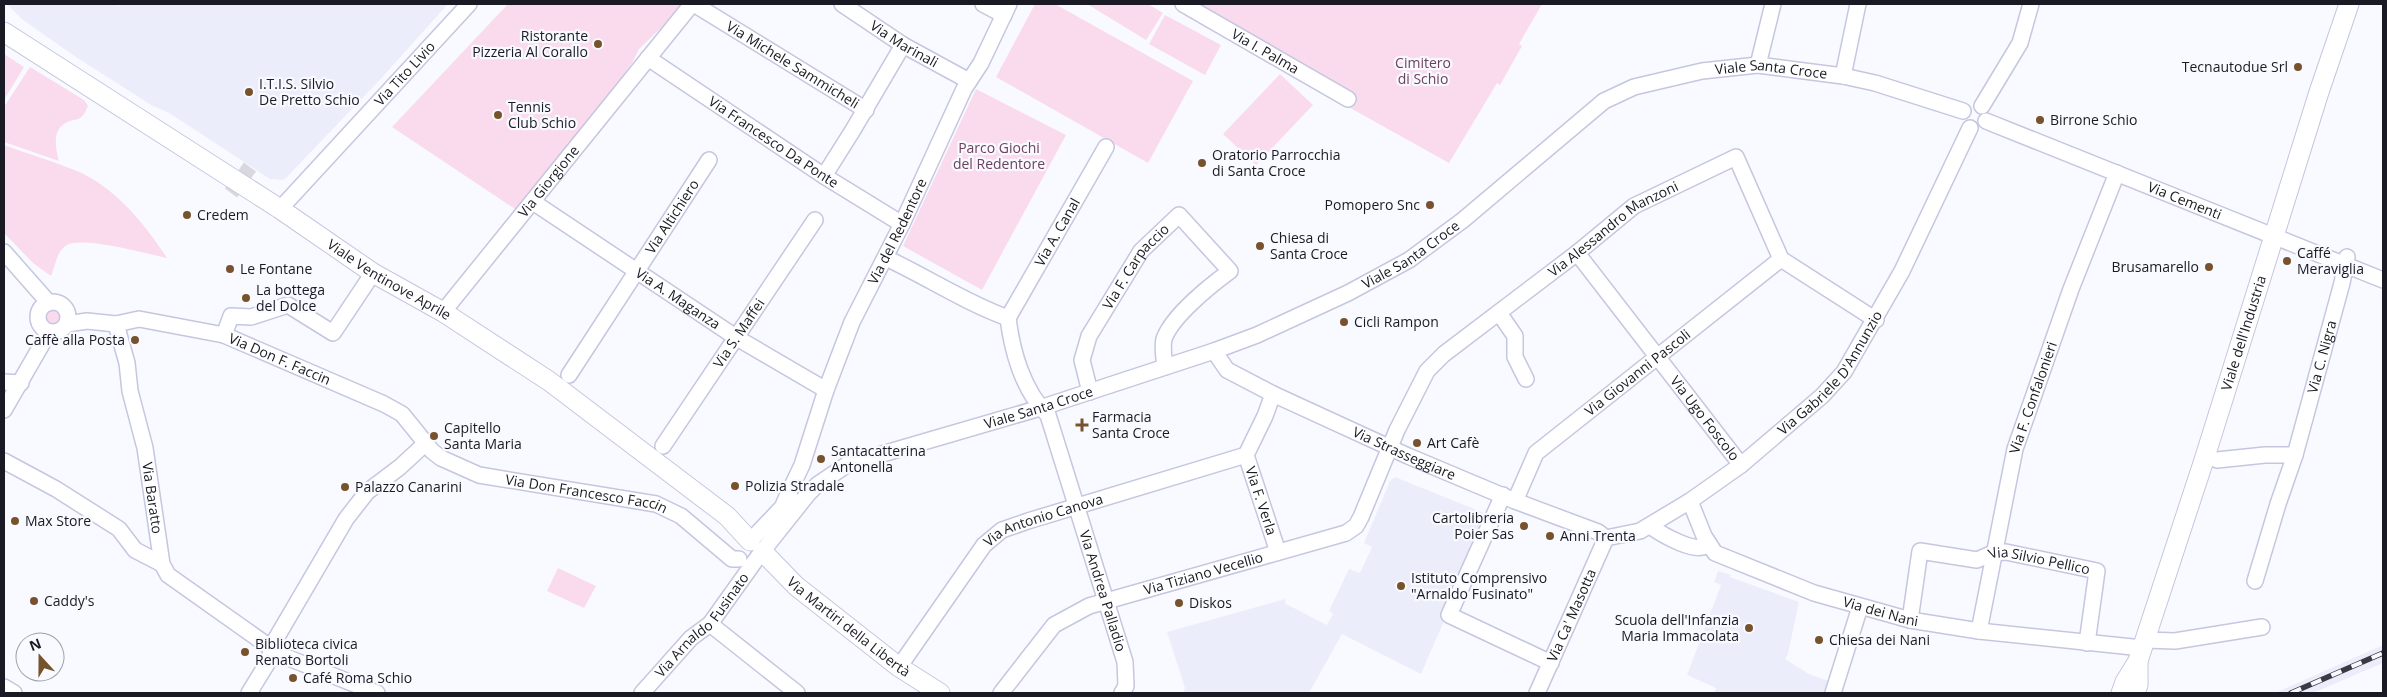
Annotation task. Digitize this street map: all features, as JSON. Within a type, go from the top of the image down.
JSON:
[{"type":"main road","name":"Viale dell'Industria","points":[[2121,693],[2142,650],[2205,456],[2273,235],[2350,4]]},
{"type":"main road","name":"Viale Ventinove Aprile","points":[[6,35],[280,209],[369,279],[443,312],[549,381],[727,516],[758,547]]},
{"type":"main road","name":"Via Martiri della Libertà","points":[[758,547],[796,586],[899,668],[940,693]]},
{"type":"main road","name":"Viale dell'Industria","points":[[2135,693],[2138,685],[2142,650]]},
{"type":"street","name":"Via Tito Livio","points":[[280,209],[468,4]]},
{"type":"street","name":"Via Giorgione","points":[[443,312],[534,202],[692,4]]},
{"type":"street","name":"Via Michele Sammicheli","points":[[692,4],[866,110]]},
{"type":"street","name":"Via Marinali","points":[[842,4],[903,45],[969,81]]},
{"type":"street","points":[[984,4],[1007,9]]},
{"type":"street","name":"Via I. Palma","points":[[1183,4],[1348,99]]},
{"type":"street","points":[[1758,65],[1773,4]]},
{"type":"street","points":[[1843,76],[1858,4]]},
{"type":"street","points":[[1982,106],[2020,43],[2031,4]]},
{"type":"street","name":"Via del Redentore","points":[[784,503],[802,464],[826,390],[852,322],[886,258],[969,81],[1007,9]]},
{"type":"street","points":[[824,176],[866,110],[903,45]]},
{"type":"street","name":"Via Francesco Da Ponte","points":[[648,58],[824,176],[902,224]]},
{"type":"street","name":"Viale Santa Croce","points":[[758,547],[784,503],[848,464],[1040,408],[1214,351],[1257,335],[1348,293],[1409,260],[1463,220],[1604,101],[1634,87],[1692,74],[1758,65],[1843,76],[1875,83],[1963,111]]},
{"type":"street","points":[[1975,104],[1982,106],[1988,116],[1986,121],[1976,129],[1970,128],[1963,121],[1963,111],[1968,106],[1975,104]]},
{"type":"street","name":"Via Cementi","points":[[1986,121],[2273,235],[2346,260],[2383,280]]},
{"type":"street","name":"Via Gabriele D'Annunzio","points":[[1606,538],[1621,536],[1650,526],[1690,501],[1741,465],[1822,396],[1844,372],[1876,320],[1902,271],[1970,128]]},
{"type":"street","name":"Via A. Canal","points":[[1008,318],[1106,147]]},
{"type":"street","name":"Via Alessandro Manzoni","points":[[1389,448],[1427,371],[1444,354],[1577,253],[1634,206],[1736,157],[1781,259]]},
{"type":"street","name":"Via Altichiero","points":[[569,375],[708,160]]},
{"type":"street","name":"Via F. Confalonieri","points":[[1979,631],[2015,449],[2034,392],[2117,173]]},
{"type":"street","name":"Via A. Maganza","points":[[534,202],[737,338],[826,390]]},
{"type":"street","name":"Via F. Carpaccio","points":[[1090,392],[1082,360],[1089,336],[1141,251],[1179,215],[1230,271],[1200,294],[1175,322],[1164,339],[1165,367]]},
{"type":"street","name":"Via S. Maffei","points":[[663,446],[815,220]]},
{"type":"street","points":[[4,252],[23,273],[45,305]]},
{"type":"street","name":"Via Ugo Foscolo","points":[[1577,253],[1741,465]]},
{"type":"street","points":[[886,258],[921,274],[985,310],[1008,318]]},
{"type":"street","points":[[1781,259],[1876,320]]},
{"type":"street","name":"Via Giovanni Pascoli","points":[[1551,663],[1449,615],[1509,498],[1536,453],[1781,259]]},
{"type":"street","name":"Via C. Nigra","points":[[2256,581],[2278,504],[2295,455],[2346,260]]},
{"type":"street","name":"Viale Ventinove Aprile","points":[[224,335],[231,316],[251,317],[288,305],[333,333],[369,279]]},
{"type":"street","points":[[4,410],[41,349],[45,329],[38,314],[45,305],[58,303],[67,318]]},
{"type":"street","points":[[1499,313],[1515,336],[1515,357],[1526,379]]},
{"type":"street","points":[[67,318],[116,324]]},
{"type":"street","points":[[45,329],[61,330],[67,318]]},
{"type":"street","name":"Via Andrea Palladio","points":[[1008,318],[1010,336],[1019,368],[1040,408],[1048,415],[1124,662],[1126,686],[1122,693]]},
{"type":"street","name":"Via Don F. Faccin","points":[[116,324],[139,319],[224,335],[384,404],[402,414],[427,442]]},
{"type":"street","name":"Via Baratto","points":[[116,324],[127,363],[130,391],[145,448],[162,564]]},
{"type":"street","name":"Via Strasseggiare","points":[[1214,351],[1227,370],[1273,394],[1389,448],[1509,498],[1598,532],[1606,538]]},
{"type":"street","points":[[4,382],[21,383]]},
{"type":"street","name":"Via F. Verla","points":[[1273,394],[1265,416],[1246,454],[1278,552]]},
{"type":"street","points":[[249,693],[268,662],[272,649],[346,519],[367,492],[400,467],[427,442]]},
{"type":"street","name":"Via Don Francesco Faccin","points":[[427,442],[432,451],[441,458],[479,474],[656,504],[681,516],[732,559],[739,559]]},
{"type":"street","name":"Via Tiziano Vecellio","points":[[1001,693],[1054,625],[1089,606],[1346,533],[1356,526],[1389,448]]},
{"type":"street","name":"Via Antonio Canova","points":[[899,668],[984,545],[1002,530],[1076,505],[1246,454]]},
{"type":"street","points":[[2217,460],[2265,455],[2295,455]]},
{"type":"street","points":[[4,461],[56,489],[119,529],[135,550],[162,564],[168,575],[281,655],[377,693]]},
{"type":"street","points":[[802,464],[808,489]]},
{"type":"street","name":"Viale Santa Croce","points":[[758,547],[808,489]]},
{"type":"street","name":"Via dei Nani","points":[[1690,501],[1708,544],[1715,553],[1724,558],[1814,593],[1860,608],[1910,620],[1979,631],[2142,650],[2175,641],[2262,627]]},
{"type":"street","points":[[1650,526],[1666,537],[1697,549],[1703,549],[1708,544]]},
{"type":"street","name":"Via Ca' Masotta","points":[[1537,693],[1606,538]]},
{"type":"street","name":"Via Arnaldo Fusinato","points":[[642,693],[691,638],[710,624],[758,547]]},
{"type":"street","name":"Via Silvio Pellico","points":[[1910,620],[1920,551],[1977,560],[1993,553],[2006,552],[2097,571],[2087,643]]},
{"type":"street","points":[[1833,693],[1860,608]]},
{"type":"street","points":[[710,624],[797,693]]},
{"type":"street","points":[[4,687],[14,693]]},
{"type":"shaded area","name":"I.T.I.S. Silvio De Pretto Schio","points":[[7,4],[112,4],[119,6],[119,4],[448,4],[376,84],[282,180],[270,179],[169,113],[151,105],[76,57],[23,20]]},
{"type":"shaded area","name":"Istituto Comprensivo \"Arnaldo Fusinato\"","points":[[1395,477],[1484,513],[1489,517],[1421,674],[1342,634],[1309,693],[1183,693],[1185,688],[1167,632],[1285,599],[1286,604],[1327,625],[1333,614],[1329,611],[1349,569],[1360,573],[1372,547],[1364,543],[1390,481]]},
{"type":"shaded area","name":"Scuola dell'Infanzia Maria Immacolata","points":[[1718,571],[1799,602],[1788,654],[1785,659],[1809,674],[1834,683],[1830,693],[1714,693],[1716,688],[1687,675],[1721,585],[1714,582]]},
{"type":"shaded area","points":[[2383,645],[2383,663],[2313,693],[2275,693]]},
{"type":"green space","name":"Tennis Club Schio","points":[[506,4],[692,4],[684,6],[639,49],[632,63],[521,213],[392,127]]},
{"type":"green space","points":[[1035,4],[1055,4],[1193,81],[1148,163],[996,77]]},
{"type":"green space","points":[[1087,4],[1148,4],[1163,13],[1146,40]]},
{"type":"green space","name":"Cimitero di Schio","points":[[1172,4],[1542,4],[1519,44],[1522,46],[1500,85],[1497,83],[1449,163],[1189,18],[1178,11],[1179,8]]},
{"type":"green space","points":[[1165,15],[1221,45],[1205,75],[1149,44]]},
{"type":"green space","points":[[4,54],[24,67],[4,100]]},
{"type":"green space","points":[[30,67],[84,100],[88,106],[83,116],[60,127],[56,136],[59,161],[4,142],[4,107]]},
{"type":"green space","points":[[1280,74],[1313,105],[1256,165],[1223,134]]},
{"type":"green space","name":"Parco Giochi del Redentore","points":[[976,89],[1066,135],[982,290],[903,246]]},
{"type":"green space","points":[[4,145],[77,171],[104,187],[117,197],[139,220],[167,258],[101,244],[75,243],[67,245],[61,251],[51,276],[33,263],[4,233]]},
{"type":"green space","points":[[49,308],[57,308],[63,314],[63,322],[57,328],[49,328],[43,322],[43,314]]},
{"type":"green space","points":[[558,568],[596,586],[584,608],[547,591]]},
{"type":"tunnel","points":[[231,193],[250,167]]},
{"type":"railway","points":[[2291,693],[2383,653]]},
{"type":"place","name":"Ristorante Pizzeria Al Corallo","points":[[598,44]]},
{"type":"place","name":"Tecnautodue Srl","points":[[2298,67]]},
{"type":"place","name":"I.T.I.S. Silvio De Pretto Schio","points":[[249,92]]},
{"type":"place","name":"Tennis Club Schio","points":[[498,115]]},
{"type":"place","name":"Birrone Schio","points":[[2040,120]]},
{"type":"place","name":"Oratorio Parrocchia di Santa Croce","points":[[1202,163]]},
{"type":"place","name":"Pomopero Snc","points":[[1430,205]]},
{"type":"place","name":"Credem","points":[[187,215]]},
{"type":"place","name":"Chiesa di Santa Croce","points":[[1260,246]]},
{"type":"place","name":"Caffé Meraviglia","points":[[2287,261]]},
{"type":"place","name":"Brusamarello","points":[[2209,267]]},
{"type":"place","name":"Le Fontane","points":[[230,269]]},
{"type":"place","name":"La bottega del Dolce","points":[[246,298]]},
{"type":"place","name":"Cicli Rampon","points":[[1344,322]]},
{"type":"place","name":"Caffè alla Posta","points":[[135,340]]},
{"type":"place","name":"Farmacia Santa Croce","points":[[1082,425]]},
{"type":"place","name":"Capitello Santa Maria","points":[[434,436]]},
{"type":"place","name":"Art Cafè","points":[[1417,443]]},
{"type":"place","name":"Santacatterina Antonella","points":[[821,459]]},
{"type":"place","name":"Polizia Stradale","points":[[735,486]]},
{"type":"place","name":"Palazzo Canarini","points":[[345,487]]},
{"type":"place","name":"Max Store","points":[[15,521]]},
{"type":"place","name":"Cartolibreria Poier Sas","points":[[1524,526]]},
{"type":"place","name":"Anni Trenta","points":[[1550,536]]},
{"type":"place","name":"Istituto Comprensivo \"Arnaldo Fusinato\"","points":[[1401,586]]},
{"type":"place","name":"Caddy's","points":[[34,601]]},
{"type":"place","name":"Diskos","points":[[1179,603]]},
{"type":"place","name":"Scuola dell'Infanzia Maria Immacolata","points":[[1749,628]]},
{"type":"place","name":"Chiesa dei Nani","points":[[1819,640]]},
{"type":"place","name":"Biblioteca civica Renato Bortoli","points":[[245,652]]},
{"type":"place","name":"Café Roma Schio","points":[[293,678]]}]
